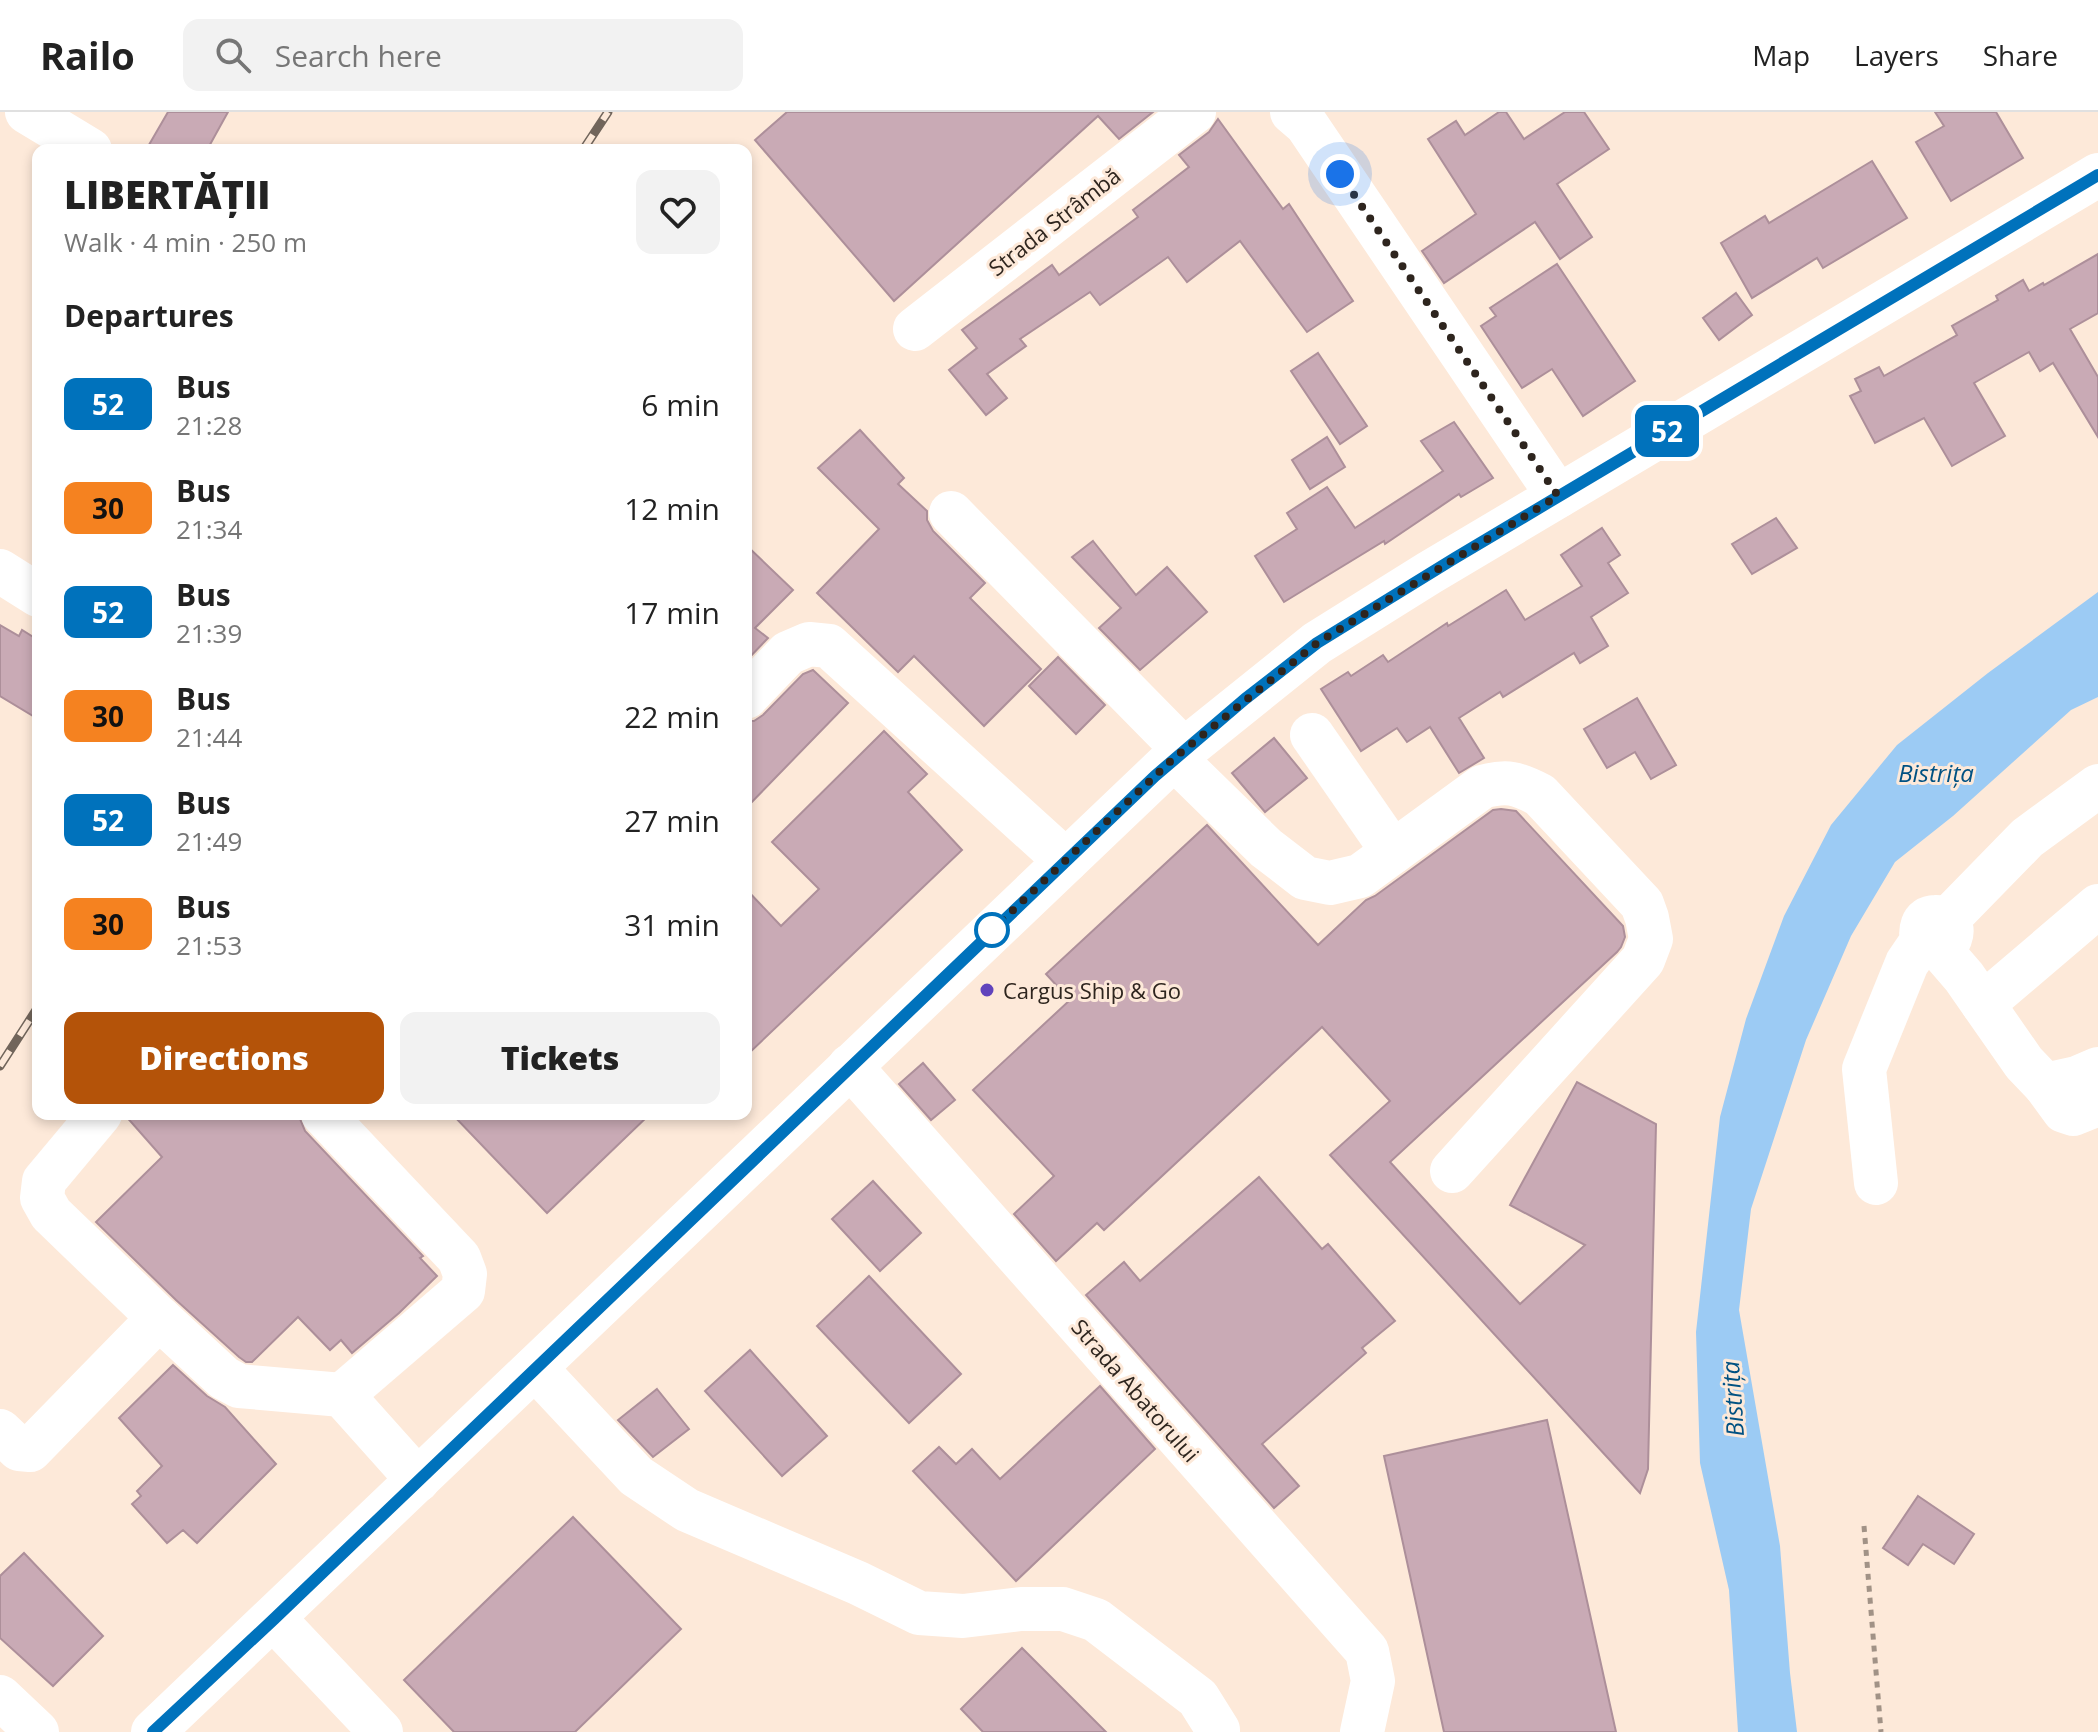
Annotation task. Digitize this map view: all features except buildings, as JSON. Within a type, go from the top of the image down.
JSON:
[{"type":"main road","points":[[27,112],[80,144]]},
{"type":"main road","name":"Strada Strâmbă","points":[[915,329],[1194,112]]},
{"type":"main road","points":[[1292,112],[1306,124],[1558,496]]},
{"type":"main road","points":[[153,1732],[1179,754],[1245,699],[1317,643],[2098,175]]},
{"type":"main road","points":[[951,513],[1266,848],[1305,878],[1330,883],[1360,876],[1482,787],[1503,782],[1520,785],[1540,795],[1642,904],[1651,939],[1643,960],[1452,1171]]},
{"type":"main road","points":[[0,571],[32,591]]},
{"type":"main road","points":[[752,691],[788,653],[809,644],[829,646],[1066,861]]},
{"type":"main road","points":[[1312,735],[1393,852]]},
{"type":"main road","points":[[1950,956],[2027,838],[2098,786]]},
{"type":"main road","points":[[1876,1183],[1864,1069],[1907,963],[1950,956],[2098,906]]},
{"type":"main road","points":[[1950,956],[2024,1063],[2064,1111],[2073,1114],[2098,1104]]},
{"type":"main road","name":"Strada Abatorului","points":[[850,1066],[1367,1651],[1373,1681],[1362,1732]]},
{"type":"main road","points":[[2045,1085],[2062,1083],[2098,1069]]},
{"type":"main road","points":[[95,1120],[44,1181],[42,1198],[51,1214],[224,1378],[239,1386],[342,1395],[418,1480]]},
{"type":"main road","points":[[329,1120],[459,1258],[465,1274],[463,1291],[342,1395]]},
{"type":"main road","points":[[0,1431],[19,1449],[30,1450],[159,1318]]},
{"type":"main road","points":[[535,1368],[636,1476],[687,1510],[858,1583],[919,1613],[963,1616],[1021,1609],[1063,1609],[1096,1620],[1198,1698],[1218,1732]]},
{"type":"main road","points":[[274,1619],[381,1732]]},
{"type":"main road","points":[[0,1697],[37,1732]]},
{"type":"path","points":[[1864,1526],[1881,1732]]},
{"type":"water","name":"Bistrița","points":[[2098,592],[2098,697],[2071,710],[1953,816],[1895,862],[1851,936],[1806,1040],[1751,1209],[1739,1310],[1780,1546],[1797,1732],[1738,1732],[1729,1590],[1700,1463],[1696,1332],[1720,1117],[1746,1019],[1784,916],[1831,825],[1897,745]]},
{"type":"railway","points":[[587,144],[608,112]]},
{"type":"railway","points":[[0,1066],[32,1016]]},
{"type":"bus line","name":"52","points":[[153,1732],[1174,758],[1245,699],[1317,643],[1429,573],[2098,175]]},
{"type":"place","name":"Cargus Ship & Go","points":[[987,990]]},
{"type":"route","points":[[992,930],[1174,758],[1317,643],[1558,496],[1340,174]]}]
